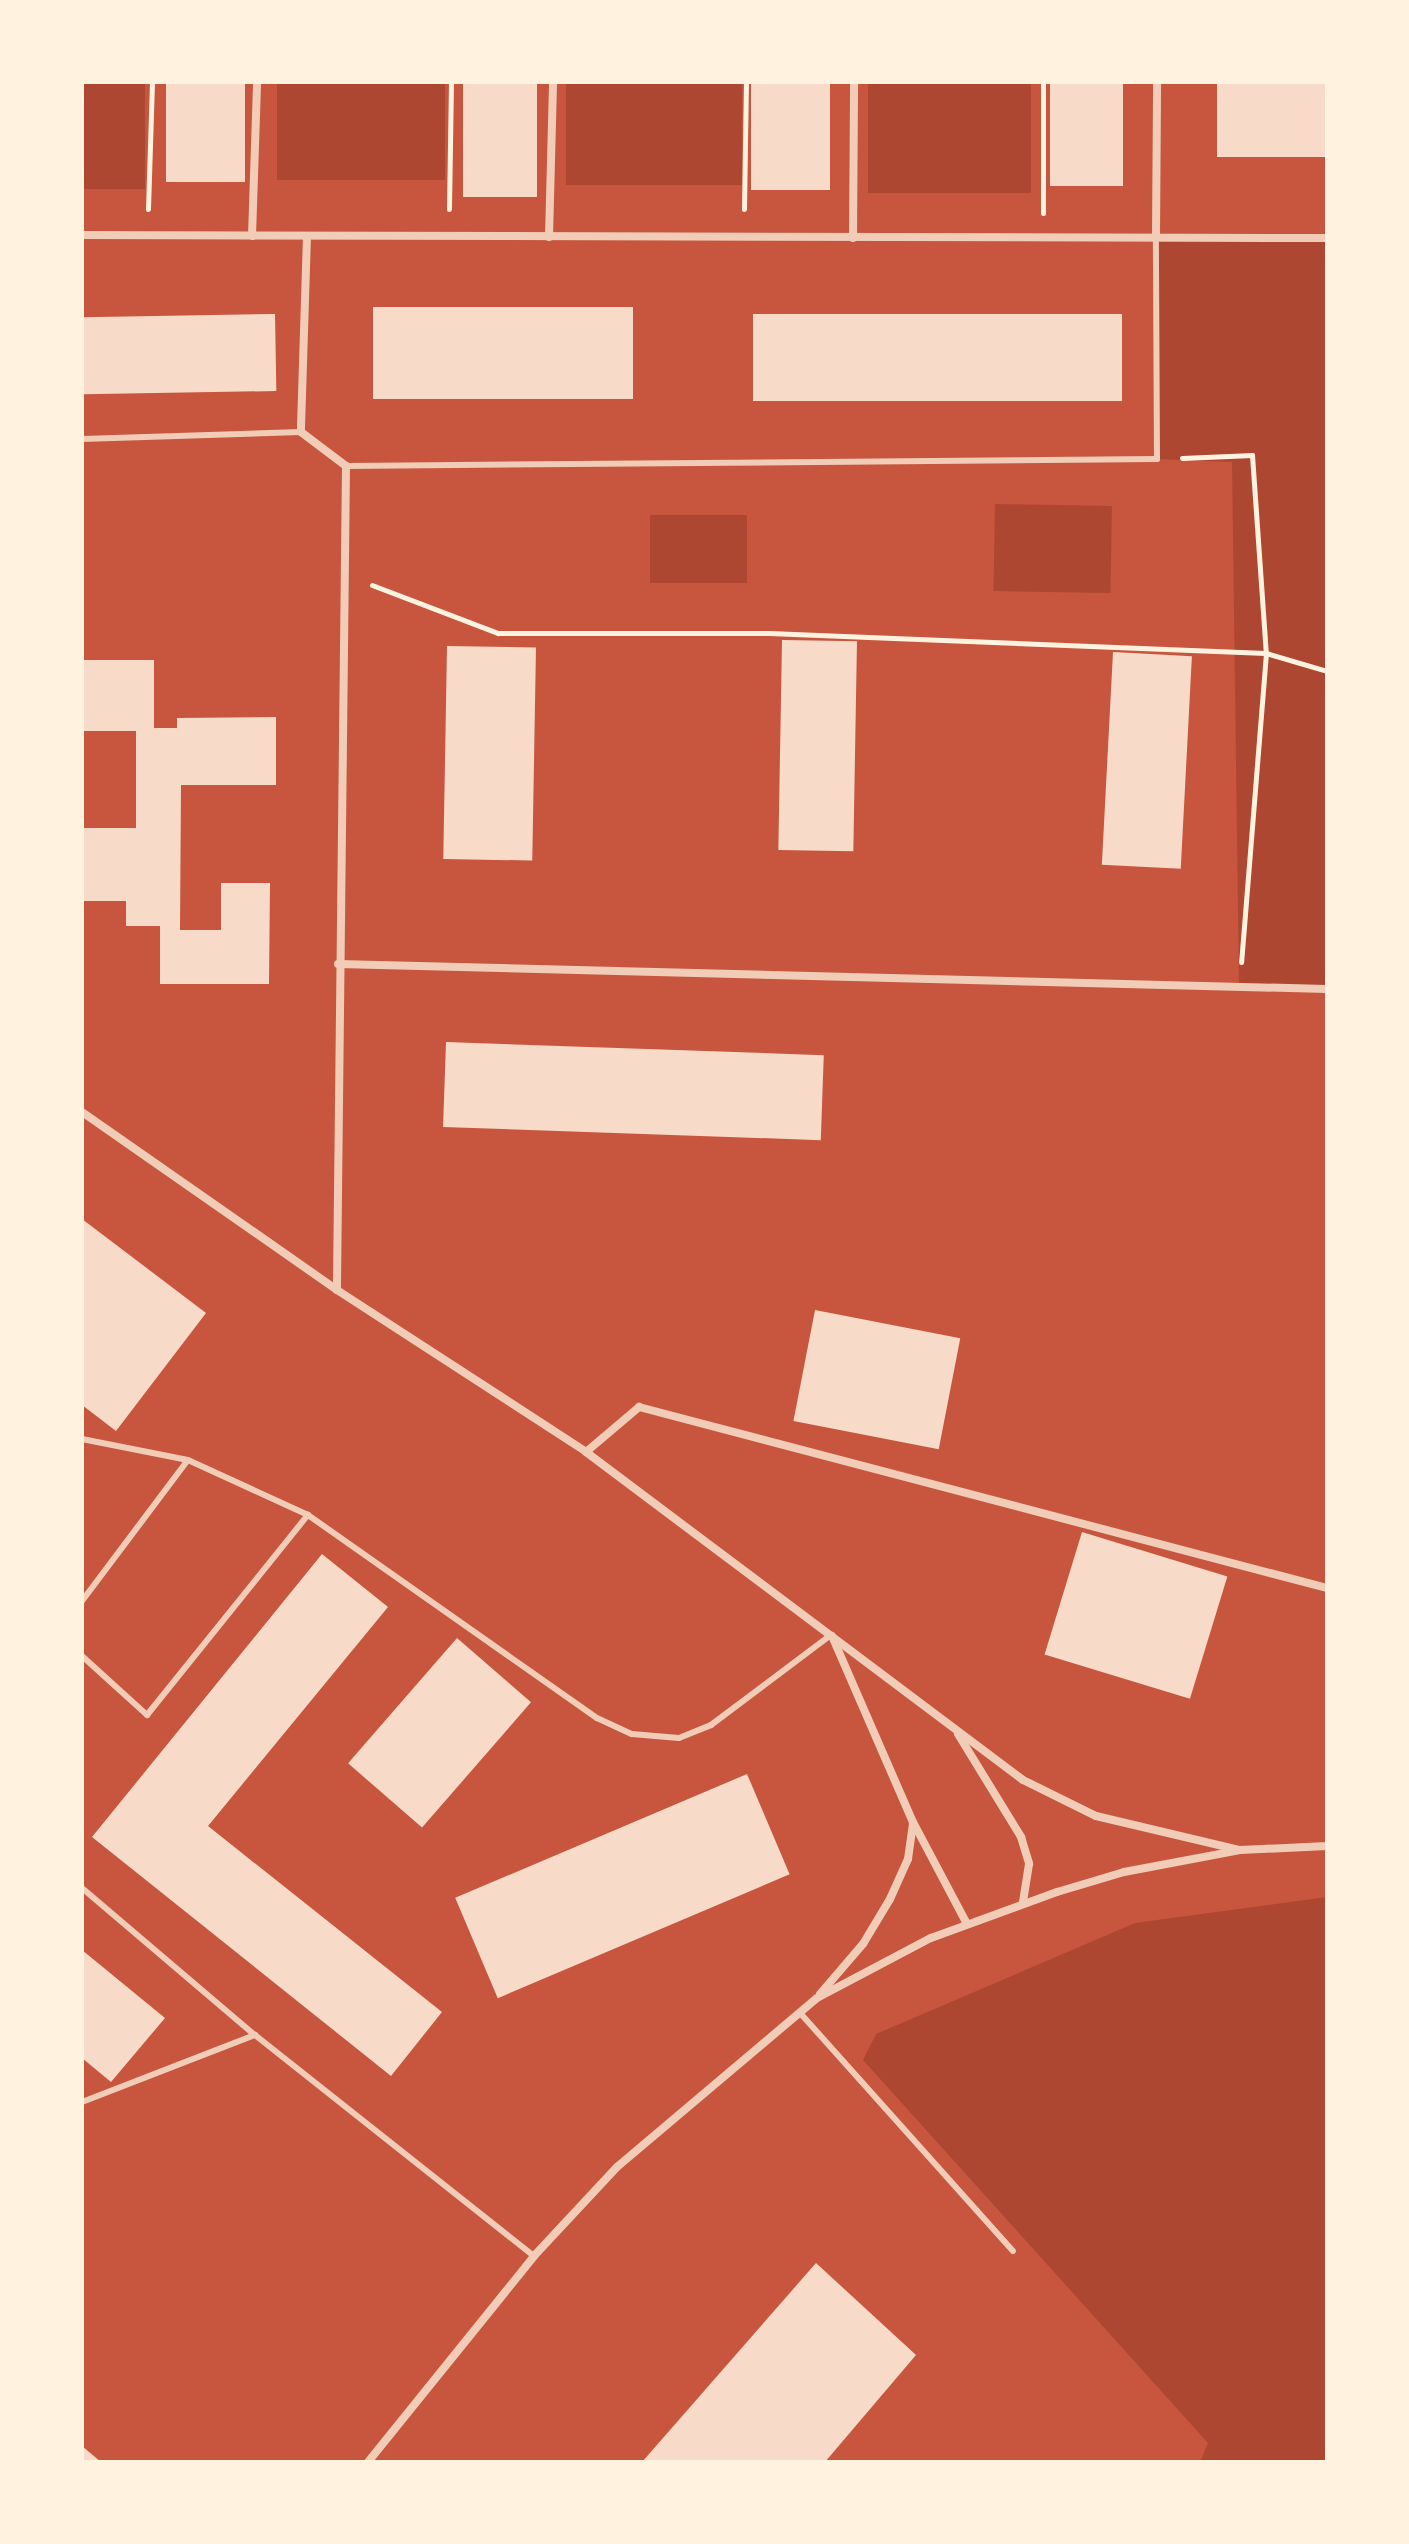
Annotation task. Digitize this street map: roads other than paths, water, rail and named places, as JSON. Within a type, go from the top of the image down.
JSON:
[{"type":"street","points":[[252,236],[257,82]]},
{"type":"street","points":[[549,237],[553,82]]},
{"type":"street","points":[[853,238],[854,82]]},
{"type":"street","points":[[1156,237],[1157,82]]},
{"type":"street","points":[[82,235],[1327,238]]},
{"type":"street","points":[[307,236],[301,432],[346,466],[338,964],[337,1290]]},
{"type":"street","points":[[338,964],[1327,989]]},
{"type":"street","points":[[82,1112],[337,1290],[586,1452],[1023,1780],[1096,1816],[1240,1850]]},
{"type":"street","points":[[586,1452],[639,1407],[1327,1588]]},
{"type":"street","points":[[831,1635],[913,1822],[967,1924]]},
{"type":"street","points":[[956,1730],[1021,1837],[1029,1864],[1023,1903]]},
{"type":"street","points":[[368,2462],[534,2256],[617,2167],[801,2014],[863,1944],[890,1899],[908,1859],[913,1822]]},
{"type":"street","points":[[817,1998],[967,1924],[1124,1872],[1240,1850],[1327,1846]]},
{"type":"lane","points":[[346,466],[1157,459],[1156,237]]},
{"type":"lane","points":[[82,439],[301,432]]},
{"type":"lane","points":[[82,1439],[188,1460],[308,1515],[597,1718],[632,1734],[679,1738],[711,1725],[831,1635]]},
{"type":"lane","points":[[82,1601],[188,1460]]},
{"type":"lane","points":[[82,1656],[147,1715],[308,1515]]},
{"type":"lane","points":[[82,1888],[255,2035],[534,2256]]},
{"type":"lane","points":[[801,2014],[1013,2251]]},
{"type":"lane","points":[[82,2102],[255,2035]]}]
